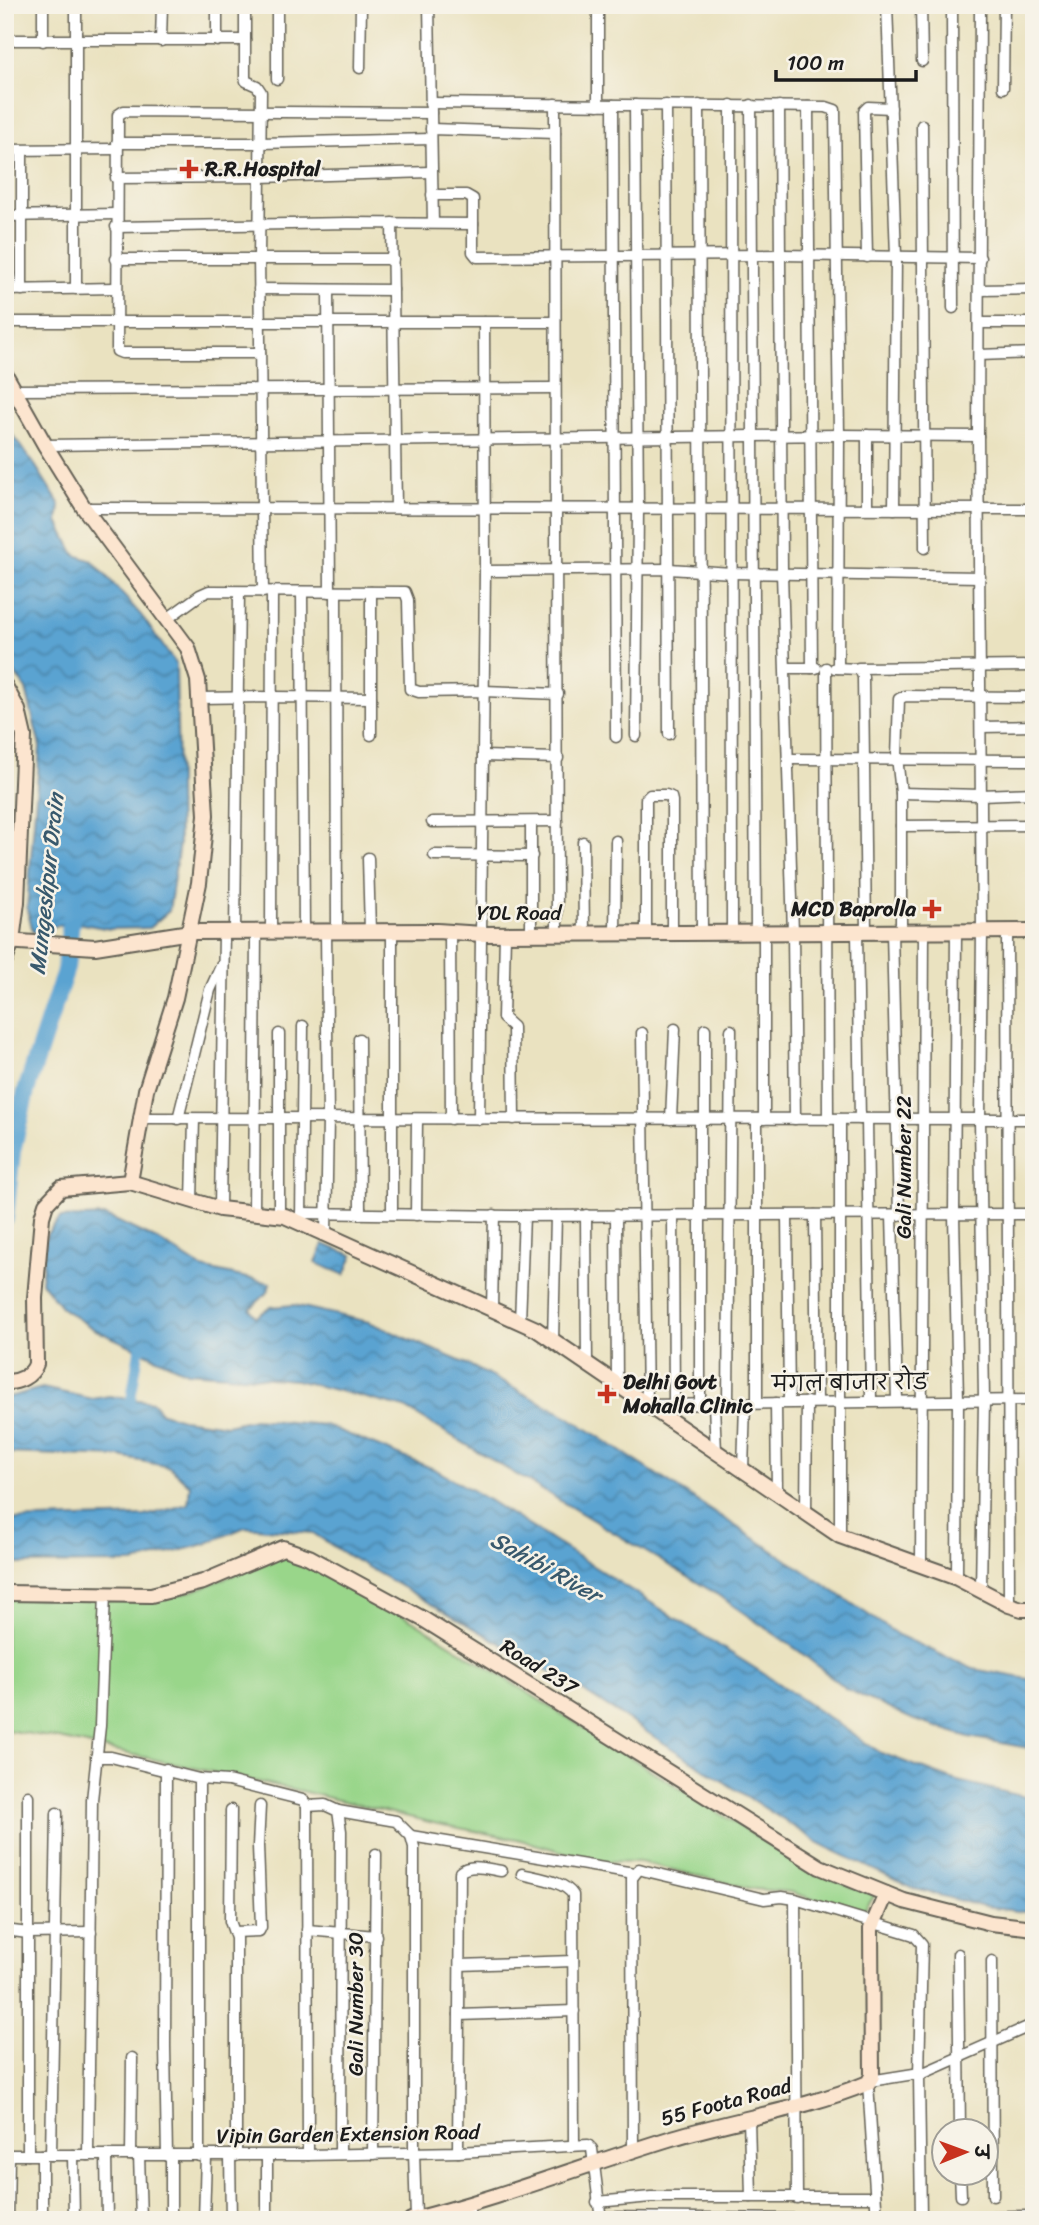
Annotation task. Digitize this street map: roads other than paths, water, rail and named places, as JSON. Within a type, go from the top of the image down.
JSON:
[{"type":"street","points":[[43,5],[43,41]]},
{"type":"street","points":[[76,5],[76,289]]},
{"type":"street","points":[[161,41],[162,5]]},
{"type":"street","points":[[217,5],[217,41]]},
{"type":"street","points":[[245,5],[246,81],[259,88],[261,111],[259,389],[261,508],[273,696],[271,932]]},
{"type":"street","points":[[277,5],[277,79]]},
{"type":"street","points":[[360,68],[361,5]]},
{"type":"street","points":[[429,5],[433,223]]},
{"type":"street","points":[[597,5],[598,105]]},
{"type":"street","points":[[887,5],[896,256],[894,509]]},
{"type":"street","points":[[921,5],[922,61]]},
{"type":"street","points":[[951,5],[953,308]]},
{"type":"street","points":[[980,5],[978,509],[982,932],[980,1120],[984,1400],[981,1591]]},
{"type":"street","points":[[1003,88],[1004,5]]},
{"type":"street","points":[[5,40],[245,40]]},
{"type":"street","points":[[555,104],[557,934]]},
{"type":"street","points":[[260,353],[117,351],[117,117],[124,111],[261,111],[555,104],[832,108],[837,113],[838,668]]},
{"type":"street","points":[[613,105],[616,737]]},
{"type":"street","points":[[635,105],[638,509],[636,736]]},
{"type":"street","points":[[666,105],[669,256],[669,734]]},
{"type":"street","points":[[699,105],[702,933]]},
{"type":"street","points":[[731,105],[732,933]]},
{"type":"street","points":[[751,105],[751,509],[760,933],[757,1403]]},
{"type":"street","points":[[779,106],[782,573],[789,759],[795,1119]]},
{"type":"street","points":[[807,107],[812,668]]},
{"type":"street","points":[[867,257],[864,111],[868,107],[891,108]]},
{"type":"street","points":[[922,125],[925,548]]},
{"type":"street","points":[[5,150],[261,143],[431,134],[555,133]]},
{"type":"street","points":[[13,290],[22,215],[22,150]]},
{"type":"street","points":[[116,178],[431,172]]},
{"type":"street","points":[[432,195],[471,197],[472,252],[477,257],[781,255],[980,258]]},
{"type":"street","points":[[5,216],[116,215]]},
{"type":"street","points":[[392,223],[396,508]]},
{"type":"street","points":[[116,227],[473,224]]},
{"type":"street","points":[[5,258],[13,290]]},
{"type":"street","points":[[116,259],[393,259]]},
{"type":"street","points":[[13,290],[116,288]]},
{"type":"street","points":[[259,289],[393,290]]},
{"type":"street","points":[[326,1235],[336,698],[329,508],[328,289]]},
{"type":"street","points":[[980,290],[1034,289]]},
{"type":"street","points":[[5,322],[555,322]]},
{"type":"street","points":[[479,1119],[486,440],[484,322]]},
{"type":"street","points":[[979,323],[1034,323]]},
{"type":"street","points":[[979,355],[1034,353]]},
{"type":"street","points":[[5,374],[84,508],[191,654],[200,698],[206,825],[200,883],[175,998],[139,1118],[130,1182]]},
{"type":"street","points":[[14,390],[555,387]]},
{"type":"street","points":[[45,444],[839,435],[978,436]]},
{"type":"street","points":[[867,435],[867,509]]},
{"type":"street","points":[[84,508],[1034,509]]},
{"type":"street","points":[[485,571],[669,569],[732,573],[980,577]]},
{"type":"street","points":[[167,620],[204,593],[401,591],[407,594],[410,689],[558,694]]},
{"type":"street","points":[[220,1209],[223,963],[229,932],[239,697],[239,592]]},
{"type":"street","points":[[302,592],[304,932]]},
{"type":"street","points":[[371,592],[371,735]]},
{"type":"street","points":[[786,668],[1034,666]]},
{"type":"street","points":[[826,668],[828,1119]]},
{"type":"street","points":[[858,668],[863,677],[863,1119],[868,1215],[871,1401]]},
{"type":"street","points":[[5,686],[18,710],[24,741],[12,869],[9,941],[5,961]]},
{"type":"street","points":[[897,1401],[897,932],[901,826],[897,757],[899,702],[901,697],[1034,697]]},
{"type":"street","points":[[200,698],[371,698]]},
{"type":"street","points":[[981,727],[1034,726]]},
{"type":"street","points":[[5,729],[23,729]]},
{"type":"street","points":[[483,756],[558,758]]},
{"type":"street","points":[[789,759],[897,757],[1034,760]]},
{"type":"street","points":[[901,793],[1034,793]]},
{"type":"street","points":[[646,933],[646,799],[650,795],[669,795],[672,801],[672,933]]},
{"type":"street","points":[[432,822],[557,821]]},
{"type":"street","points":[[531,822],[531,934]]},
{"type":"street","points":[[901,826],[1034,825]]},
{"type":"street","points":[[615,934],[616,841]]},
{"type":"street","points":[[583,842],[584,934]]},
{"type":"street","points":[[434,855],[531,856]]},
{"type":"street","points":[[368,858],[370,931]]},
{"type":"street","points":[[392,931],[392,1214]]},
{"type":"street","name":"YDL Road","points":[[9,941],[103,947],[190,933],[229,932],[615,934],[1034,931]]},
{"type":"street","points":[[254,1213],[256,932]]},
{"type":"street","points":[[450,932],[451,1119]]},
{"type":"street","name":"Gali Number 22","points":[[921,1564],[924,932]]},
{"type":"street","points":[[956,932],[954,1215],[958,1400],[957,1578]]},
{"type":"street","points":[[1007,932],[1009,1605]]},
{"type":"street","points":[[505,934],[503,1018],[513,1027],[513,1119]]},
{"type":"street","points":[[178,1119],[210,990],[223,963]]},
{"type":"street","points":[[301,1218],[303,1026]]},
{"type":"street","points":[[671,1119],[675,1029]]},
{"type":"street","points":[[700,1404],[700,1215],[705,1029]]},
{"type":"street","points":[[728,1404],[731,1030]]},
{"type":"street","points":[[642,1033],[647,1405]]},
{"type":"street","points":[[279,1034],[279,1216]]},
{"type":"street","points":[[359,1039],[360,1214]]},
{"type":"street","points":[[139,1118],[1034,1119]]},
{"type":"street","points":[[192,1201],[194,1119]]},
{"type":"street","points":[[416,1214],[417,1119]]},
{"type":"street","points":[[840,1119],[840,1536]]},
{"type":"street","points":[[10,1382],[33,1371],[36,1364],[35,1298],[42,1217],[46,1204],[61,1188],[130,1182],[220,1209],[301,1218],[327,1214],[1034,1214]]},
{"type":"street","points":[[492,1310],[494,1215]]},
{"type":"street","points":[[586,1215],[587,1364]]},
{"type":"street","points":[[673,1215],[674,1404]]},
{"type":"street","points":[[787,1215],[789,1402]]},
{"type":"street","points":[[806,1513],[812,1402],[815,1215]]},
{"type":"street","points":[[520,1322],[524,1216]]},
{"type":"street","points":[[552,1341],[556,1216]]},
{"type":"street","points":[[616,1216],[617,1385]]},
{"type":"street","points":[[301,1218],[326,1235],[520,1322],[587,1364],[840,1536],[957,1578],[1009,1605],[1034,1609]]},
{"type":"street","name":"मंगल बाजार रोड","points":[[647,1405],[1034,1400]]},
{"type":"street","points":[[776,1402],[777,1493]]},
{"type":"street","points":[[743,1471],[745,1403]]},
{"type":"street","points":[[714,1404],[716,1452]]},
{"type":"street","name":"Road 237","points":[[5,1593],[150,1595],[203,1582],[283,1548],[309,1557],[424,1619],[820,1867],[904,1901],[990,1923],[1034,1928]]},
{"type":"street","points":[[88,2155],[92,1800],[100,1727],[100,1666],[105,1594]]},
{"type":"street","points":[[96,1757],[111,1757],[199,1779],[228,1781],[259,1788],[303,1800],[307,1806],[308,2155]]},
{"type":"street","points":[[166,1769],[165,2032],[171,2220]]},
{"type":"street","points":[[199,1779],[204,2220]]},
{"type":"street","points":[[28,1796],[28,2155]]},
{"type":"street","points":[[307,1806],[325,1805],[338,1811],[396,1821],[411,1836],[414,1847],[413,2219]]},
{"type":"street","points":[[235,1932],[259,1931],[261,1927],[258,1846],[260,1806]]},
{"type":"street","points":[[231,1810],[230,1921],[235,1932],[231,2220]]},
{"type":"street","points":[[338,1811],[341,1831],[340,2154]]},
{"type":"street","points":[[42,2220],[47,2155],[57,1813]]},
{"type":"street","points":[[411,1836],[634,1873]]},
{"type":"street","name":"Gali Number 30","points":[[373,2154],[376,1854]]},
{"type":"street","points":[[458,2152],[460,1872],[472,1867],[501,1871]]},
{"type":"street","points":[[633,2151],[634,1873],[639,1869],[764,1899],[795,1899],[914,1935],[922,1944],[919,2218]]},
{"type":"street","points":[[522,1874],[570,1889],[573,1895],[574,2145],[590,2146],[601,2219],[1034,2216]]},
{"type":"street","points":[[877,2219],[869,2082],[872,1924],[886,1894]]},
{"type":"street","points":[[795,1899],[797,2198]]},
{"type":"street","points":[[5,1930],[28,1933],[91,1932]]},
{"type":"street","points":[[307,1930],[376,1936]]},
{"type":"street","points":[[958,1954],[960,2116]]},
{"type":"street","points":[[460,1965],[573,1961]]},
{"type":"street","points":[[992,1961],[993,2196]]},
{"type":"street","points":[[1034,1990],[1034,2097]]},
{"type":"street","points":[[459,2015],[573,2011]]},
{"type":"street","points":[[869,2082],[920,2074],[992,2043],[1033,2032]]},
{"type":"street","points":[[132,2058],[135,2155],[141,2220]]},
{"type":"street","name":"55 Foota Road","points":[[413,2219],[469,2213],[633,2151],[869,2082]]},
{"type":"street","points":[[749,2118],[751,2197]]},
{"type":"street","name":"Vipin Garden Extension Road","points":[[7,2155],[267,2156],[458,2152],[574,2145]]},
{"type":"street","points":[[7,2155],[8,2220]]},
{"type":"street","points":[[73,2155],[74,2220]]},
{"type":"street","points":[[106,2155],[107,2220]]},
{"type":"street","points":[[267,2156],[267,2220]]},
{"type":"street","points":[[961,2186],[961,2196]]},
{"type":"street","points":[[597,2202],[643,2197],[875,2197]]},
{"type":"water","points":[[5,425],[60,505],[58,522],[75,555],[93,561],[141,615],[176,664],[179,844],[169,911],[149,928],[110,929],[71,922],[33,932],[27,908],[40,747],[26,689],[5,659]]},
{"type":"water","points":[[106,1216],[161,1242],[202,1268],[270,1283],[268,1292],[250,1309],[256,1317],[271,1307],[294,1305],[369,1322],[469,1365],[567,1416],[898,1635],[973,1669],[1034,1680],[1034,1749],[969,1737],[914,1720],[846,1689],[799,1651],[715,1593],[405,1408],[296,1380],[187,1372],[94,1329],[63,1309],[41,1282],[46,1235],[60,1218]]},
{"type":"water","points":[[323,1244],[353,1255],[345,1275],[316,1263]]},
{"type":"water","name":"Sahibi River","points":[[42,1388],[93,1399],[109,1396],[152,1402],[162,1413],[182,1419],[227,1425],[254,1419],[325,1425],[436,1470],[477,1493],[761,1672],[881,1753],[954,1780],[1034,1799],[1034,1913],[984,1907],[912,1888],[822,1845],[580,1689],[348,1556],[313,1533],[245,1527],[205,1544],[133,1563],[5,1564],[5,1520],[145,1516],[188,1504],[190,1485],[170,1467],[121,1457],[5,1453],[5,1398]]},
{"type":"waterway","name":"Mungeshpur Drain","points":[[5,1218],[12,1151],[26,1091],[66,968],[73,900]]},
{"type":"waterway","points":[[131,1399],[139,1351],[149,1342]]},
{"type":"place","name":"R.R.Hospital","points":[[189,169]]},
{"type":"place","name":"MCD Baprolla","points":[[932,909]]},
{"type":"place","name":"Delhi Govt Mohalla Clinic","points":[[607,1394]]}]
